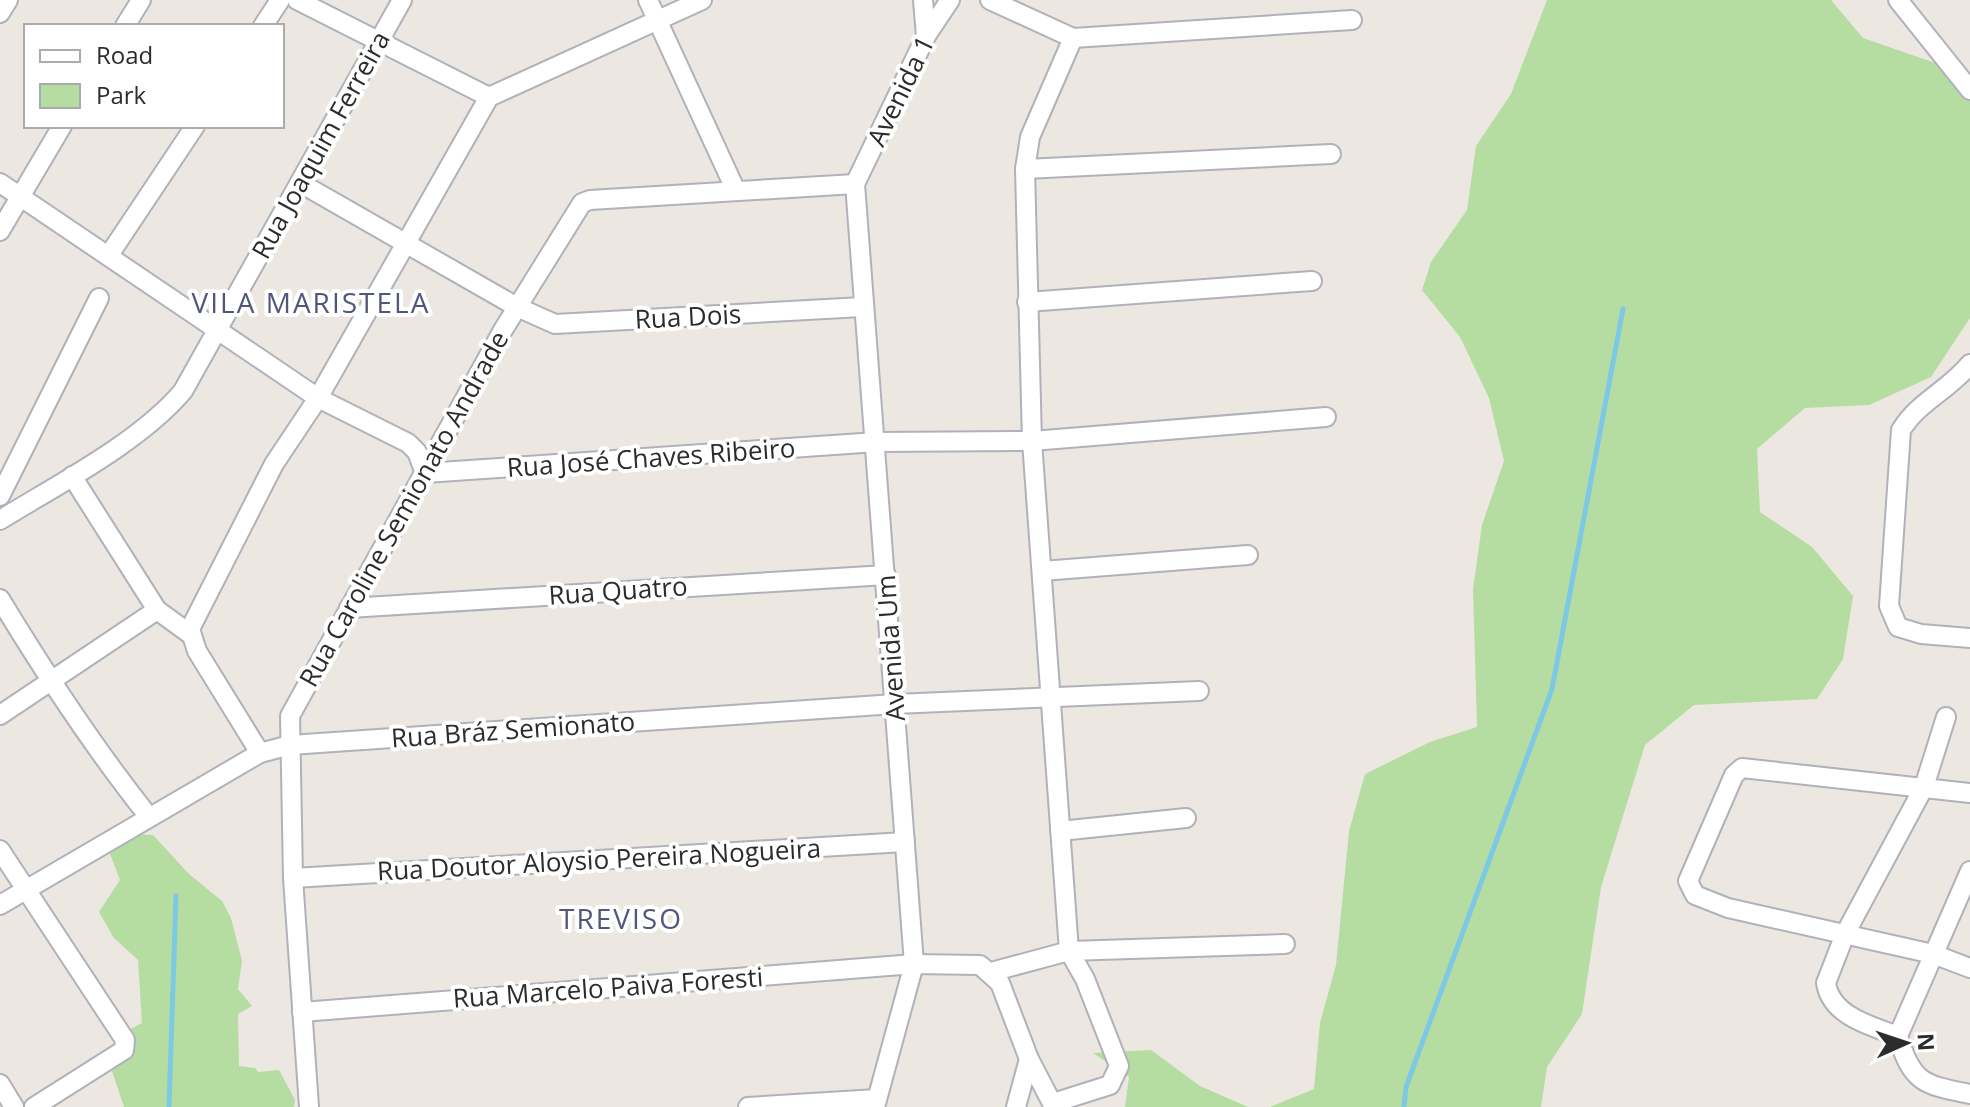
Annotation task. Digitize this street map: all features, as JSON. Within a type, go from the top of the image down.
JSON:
[{"type":"street","points":[[0,13],[8,0]]},
{"type":"street","points":[[126,24],[141,0]]},
{"type":"street","points":[[264,24],[280,0]]},
{"type":"street","points":[[297,0],[489,97]]},
{"type":"street","name":"Rua Joaquim Ferreira","points":[[0,520],[72,476],[167,410],[183,391],[302,184],[402,0]]},
{"type":"street","points":[[648,0],[736,191]]},
{"type":"street","points":[[190,634],[274,464],[318,398],[489,97],[702,0]]},
{"type":"street","points":[[923,0],[926,36]]},
{"type":"street","name":"Avenida 1","points":[[855,184],[926,36],[950,0]]},
{"type":"street","points":[[990,0],[1073,38],[1352,20]]},
{"type":"street","points":[[1898,0],[1970,90]]},
{"type":"street","points":[[1073,38],[1030,137],[1025,169],[1027,302],[1032,441],[1069,951],[1085,979],[1119,1066],[1110,1085],[1053,1105],[1029,1059],[1000,983],[991,972],[1069,951],[1285,944]]},
{"type":"street","points":[[0,231],[17,197],[61,128]]},
{"type":"street","points":[[109,255],[194,128]]},
{"type":"street","points":[[1025,169],[1331,154]]},
{"type":"street","points":[[0,183],[318,398],[408,443],[417,452],[425,473]]},
{"type":"street","name":"Rua Dois","points":[[302,184],[517,307],[555,324],[862,307]]},
{"type":"street","name":"Rua Caroline Semionato Andrade","points":[[309,1107],[293,878],[289,725],[294,708],[517,307],[582,203],[855,184]]},
{"type":"street","name":"Avenida Um","points":[[855,184],[862,307],[877,442],[914,964],[876,1103]]},
{"type":"street","points":[[1027,302],[1312,281]]},
{"type":"street","points":[[0,496],[99,298]]},
{"type":"street","points":[[1970,364],[1958,379],[1911,414],[1901,430],[1889,606],[1898,627],[1921,634],[1970,638]]},
{"type":"street","name":"Rua José Chaves Ribeiro","points":[[425,473],[877,442],[1032,441],[1326,417]]},
{"type":"street","points":[[72,476],[157,610],[190,634],[260,753]]},
{"type":"street","points":[[1042,571],[1248,555]]},
{"type":"street","name":"Rua Quatro","points":[[349,608],[886,575]]},
{"type":"street","points":[[0,599],[49,681],[149,817]]},
{"type":"street","points":[[0,715],[157,610]]},
{"type":"street","name":"Rua Bráz Semionato","points":[[0,905],[113,842],[149,817],[260,753],[290,745],[895,704],[1199,691]]},
{"type":"street","points":[[1898,1036],[1855,1020],[1827,992],[1826,983],[1845,934],[1924,787],[1946,717]]},
{"type":"street","points":[[1970,793],[1749,766],[1734,775],[1688,881],[1689,889],[1695,895],[1728,908],[1933,954],[1970,968]]},
{"type":"street","points":[[1060,831],[1186,818]]},
{"type":"street","name":"Rua Doutor Aloysio Pereira Nogueira","points":[[293,878],[905,842]]},
{"type":"street","points":[[0,850],[125,1040],[124,1050],[34,1107]]},
{"type":"street","points":[[1970,874],[1898,1036],[1911,1071],[1927,1085],[1970,1094]]},
{"type":"street","name":"Rua Marcelo Paiva Foresti","points":[[302,1012],[914,964],[980,965],[991,972]]},
{"type":"street","points":[[1016,1107],[1029,1059]]},
{"type":"street","points":[[0,1084],[14,1107]]},
{"type":"street","points":[[748,1107],[876,1103]]},
{"type":"green space","points":[[1547,0],[1831,0],[1863,38],[1970,75],[1970,318],[1931,377],[1869,405],[1805,408],[1757,449],[1760,512],[1812,547],[1853,596],[1843,659],[1817,699],[1694,705],[1645,745],[1601,887],[1582,1014],[1547,1067],[1541,1107],[1270,1107],[1314,1089],[1320,1023],[1336,965],[1349,831],[1365,774],[1430,742],[1477,727],[1473,589],[1482,525],[1504,461],[1489,398],[1460,337],[1422,290],[1431,262],[1467,210],[1476,146],[1511,94]]},
{"type":"green space","points":[[132,834],[153,835],[189,874],[222,901],[231,918],[242,961],[238,989],[252,1006],[238,1014],[239,1066],[255,1068],[258,1072],[279,1070],[295,1100],[294,1107],[124,1107],[112,1071],[127,1031],[142,1023],[138,960],[114,938],[99,912],[120,880],[110,854],[118,843]]},
{"type":"green space","points":[[1151,1050],[1200,1086],[1248,1107],[1125,1107],[1129,1077],[1093,1053]]},
{"type":"waterway","points":[[1404,1107],[1406,1087],[1552,689],[1623,309]]},
{"type":"waterway","points":[[169,1107],[176,896]]},
{"type":"district","name":"VILA MARISTELA","points":[[311,303]]},
{"type":"district","name":"TREVISO","points":[[621,919]]}]
